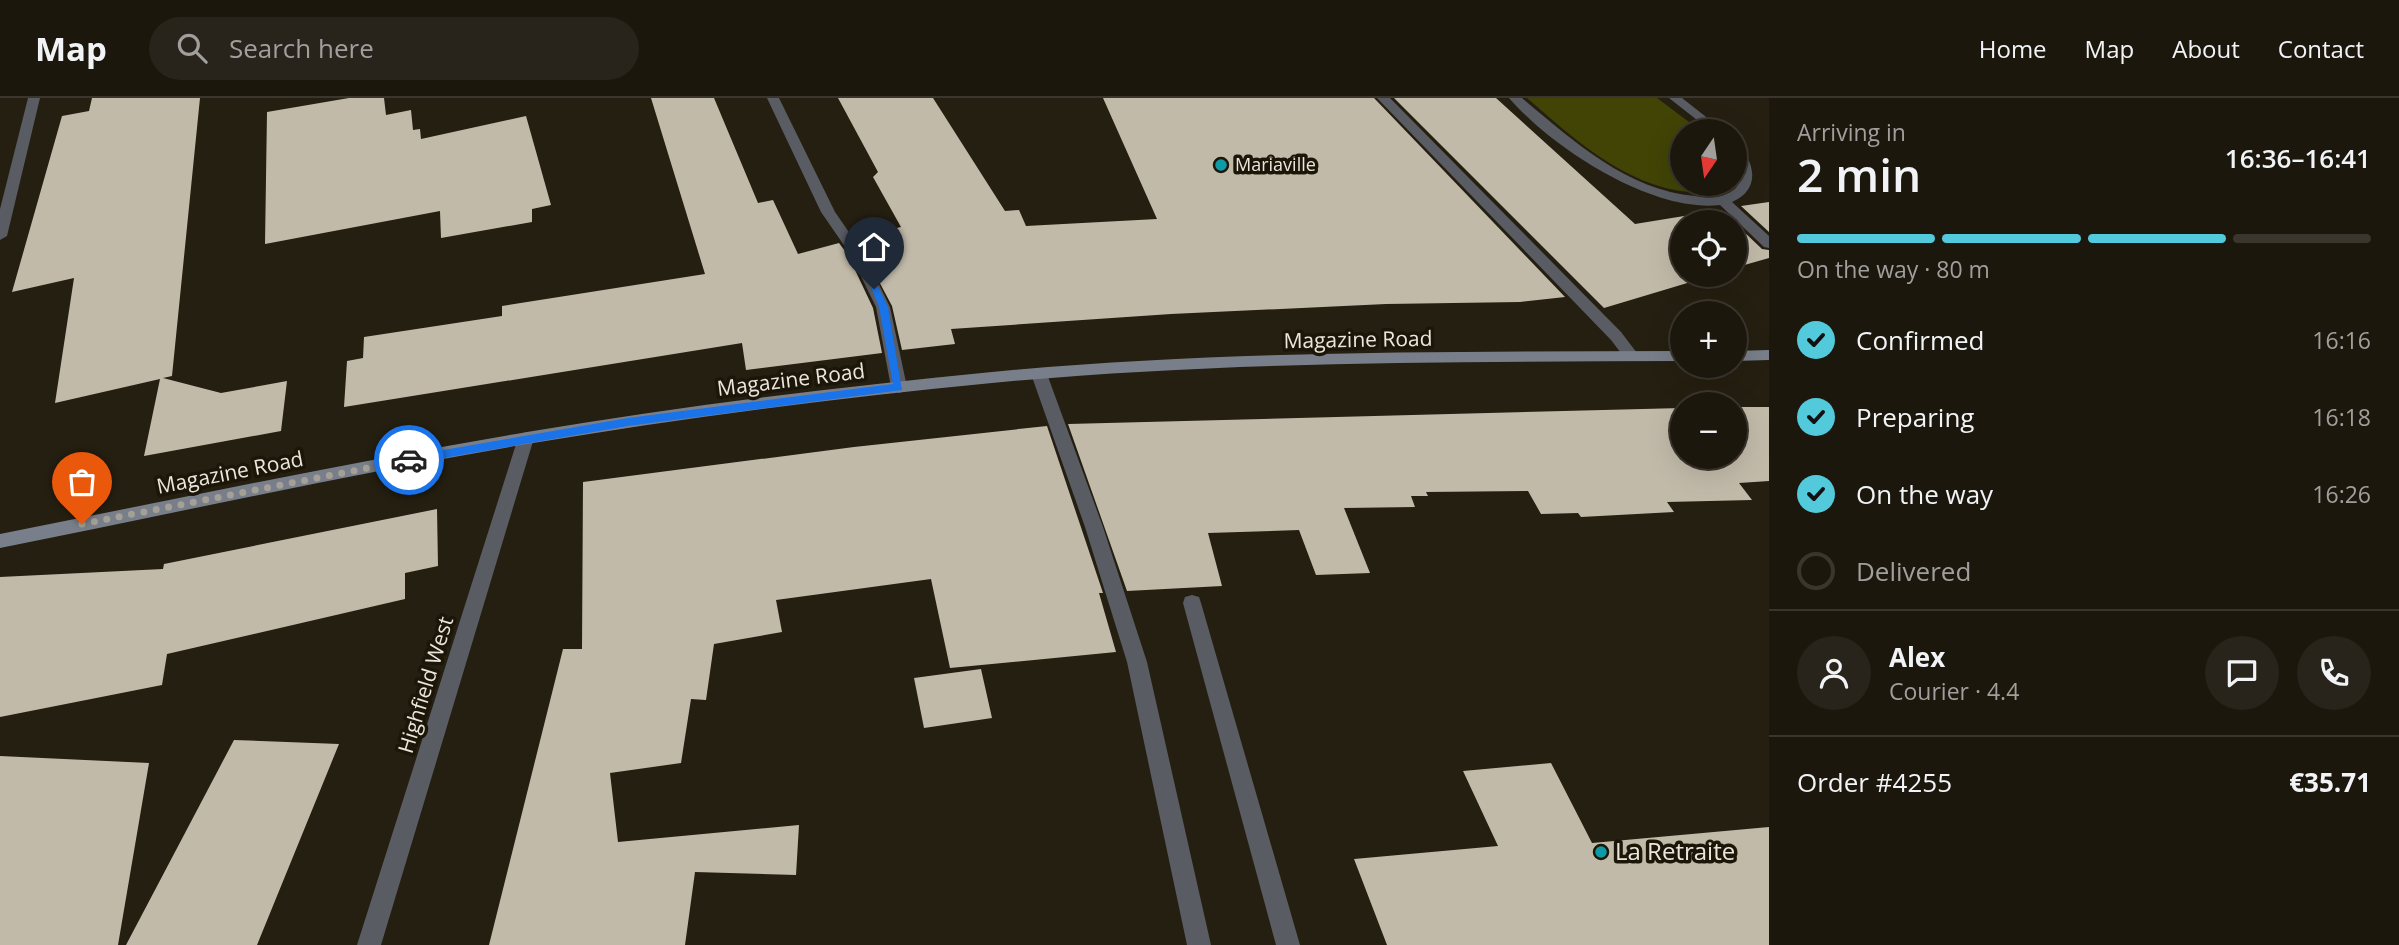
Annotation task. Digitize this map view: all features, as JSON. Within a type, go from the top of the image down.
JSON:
[{"type":"main road","points":[[1747,356],[1769,355]]},
{"type":"main road","name":"Magazine Road","points":[[0,541],[526,438],[691,413],[899,387],[1039,374],[1318,361],[1670,356]]},
{"type":"street","points":[[0,236],[34,98]]},
{"type":"street","points":[[773,98],[828,212],[857,254],[883,307],[899,387]]},
{"type":"street","points":[[1383,98],[1616,336],[1632,356]]},
{"type":"street","points":[[1515,98],[1591,162],[1647,190],[1681,198],[1724,202],[1769,244]]},
{"type":"street","points":[[1675,98],[1702,119]]},
{"type":"street","points":[[1724,202],[1733,196]]},
{"type":"street","points":[[1039,374],[1094,527],[1137,663],[1199,945]]},
{"type":"street","name":"Highfield West","points":[[369,945],[526,438]]},
{"type":"street","points":[[1192,603],[1288,945]]},
{"type":"shaded area","points":[[1527,98],[1657,98],[1685,119],[1670,119],[1670,189],[1622,170],[1601,158]]},
{"type":"building","points":[[92,98],[200,98],[172,376],[163,378],[221,393],[287,381],[281,431],[144,456],[160,379],[55,403],[74,278],[12,292],[62,116],[89,111]]},
{"type":"building","points":[[349,98],[384,98],[386,115],[411,110],[413,130],[420,129],[421,139],[526,116],[551,205],[532,209],[532,222],[441,238],[440,211],[265,244],[267,112]]},
{"type":"building","points":[[651,98],[714,98],[758,203],[773,200],[798,254],[839,243],[848,255],[873,308],[882,353],[746,370],[742,343],[344,407],[347,361],[363,358],[364,337],[502,316],[502,306],[705,274]]},
{"type":"building","points":[[838,98],[933,98],[1005,211],[1019,210],[1026,226],[1157,219],[1103,98],[1374,98],[1565,297],[1520,302],[1386,304],[1171,314],[951,329],[955,344],[902,350],[892,306],[856,238],[901,227],[873,177],[878,172]]},
{"type":"building","points":[[1394,98],[1496,98],[1635,224],[1670,218],[1670,287],[1674,287],[1604,308]]},
{"type":"building","points":[[1769,202],[1769,232],[1747,210],[1741,206]]},
{"type":"building","points":[[1747,235],[1762,249],[1769,250],[1769,258],[1747,264]]},
{"type":"building","points":[[1747,407],[1769,407],[1769,481],[1739,483],[1752,500],[1667,502],[1674,512],[1581,517],[1578,513],[1541,514],[1528,491],[1426,492],[1428,496],[1411,496],[1415,507],[1344,508],[1370,573],[1316,575],[1299,530],[1208,533],[1222,586],[1127,591],[1068,424],[1670,408],[1670,469],[1747,469]]},
{"type":"building","points":[[1047,426],[1103,593],[1099,593],[1116,652],[950,668],[931,579],[776,600],[782,632],[714,644],[706,700],[691,699],[681,763],[610,773],[618,842],[799,825],[796,875],[695,872],[685,945],[489,945],[563,649],[582,649],[583,482],[854,447]]},
{"type":"building","points":[[437,509],[438,566],[405,573],[405,599],[167,654],[162,685],[0,717],[0,577],[163,569],[164,564]]},
{"type":"building","points":[[981,669],[992,718],[924,728],[914,678]]},
{"type":"building","points":[[234,740],[339,744],[257,945],[126,945]]},
{"type":"building","points":[[0,756],[149,763],[118,945],[0,945]]},
{"type":"building","name":"La Retraite","points":[[1551,763],[1592,843],[1769,827],[1769,945],[1387,945],[1354,859],[1498,846],[1463,771]]},
{"type":"way so far","points":[[82,524],[409,460]]},
{"type":"place","name":"Mariaville","points":[[1221,165]]},
{"type":"place","name":"La Retraite","points":[[1601,852]]},
{"type":"route","points":[[409,460],[628,422],[899,387],[883,307],[874,289]]}]
